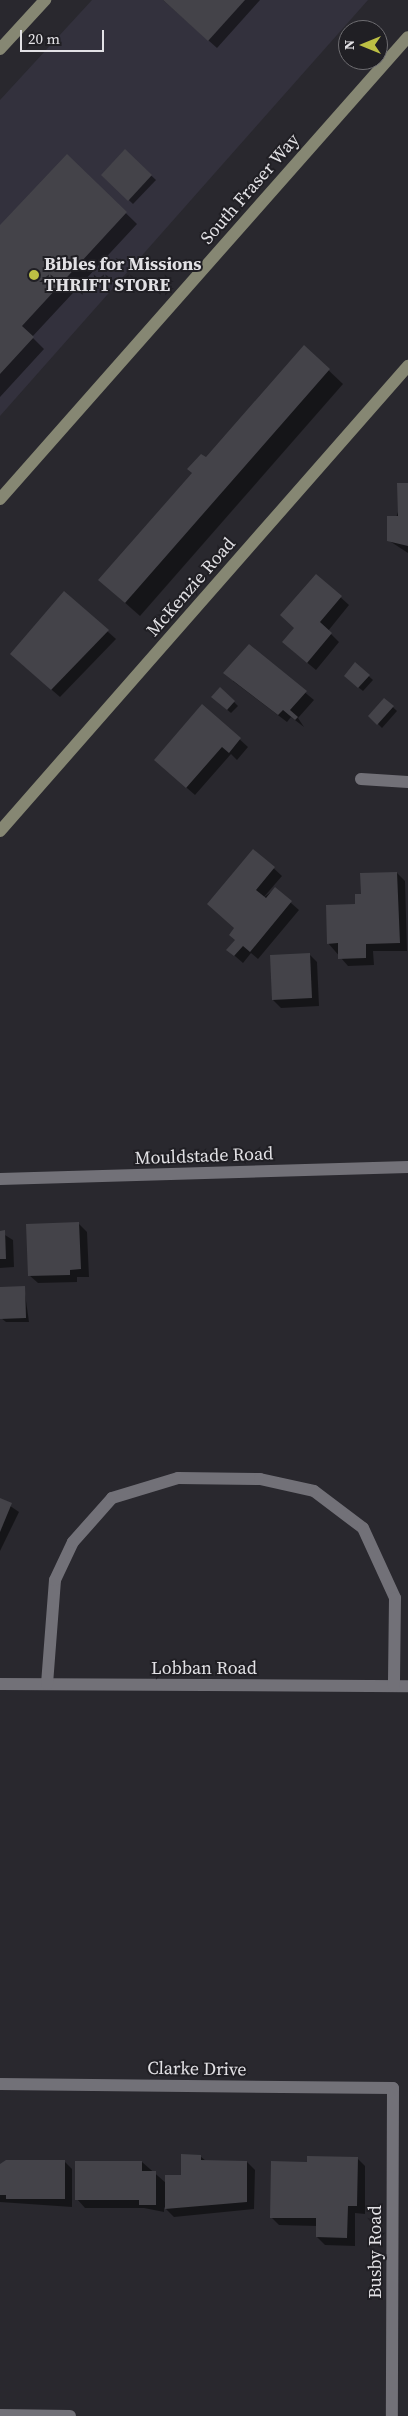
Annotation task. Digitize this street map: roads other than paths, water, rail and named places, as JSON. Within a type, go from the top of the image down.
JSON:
[{"type":"street","points":[[0,50],[45,0]]},
{"type":"street","name":"South Fraser Way","points":[[0,499],[408,37]]},
{"type":"street","name":"McKenzie Road","points":[[0,831],[408,366]]},
{"type":"street","points":[[361,779],[408,782]]},
{"type":"street","name":"Mouldstade Road","points":[[0,1179],[408,1168]]},
{"type":"street","points":[[47,1684],[55,1580],[73,1542],[112,1498],[178,1478],[260,1479],[314,1491],[363,1528],[395,1598],[394,1686]]},
{"type":"street","name":"Lobban Road","points":[[0,1684],[408,1686]]},
{"type":"street","name":"Clarke Drive","points":[[0,2084],[393,2088]]},
{"type":"street","name":"Busby Road","points":[[392,2416],[393,2088]]},
{"type":"street","points":[[0,2415],[70,2416]]},
{"type":"place","name":"Bibles for Missions THRIFT STORE","points":[[34,275]]}]
